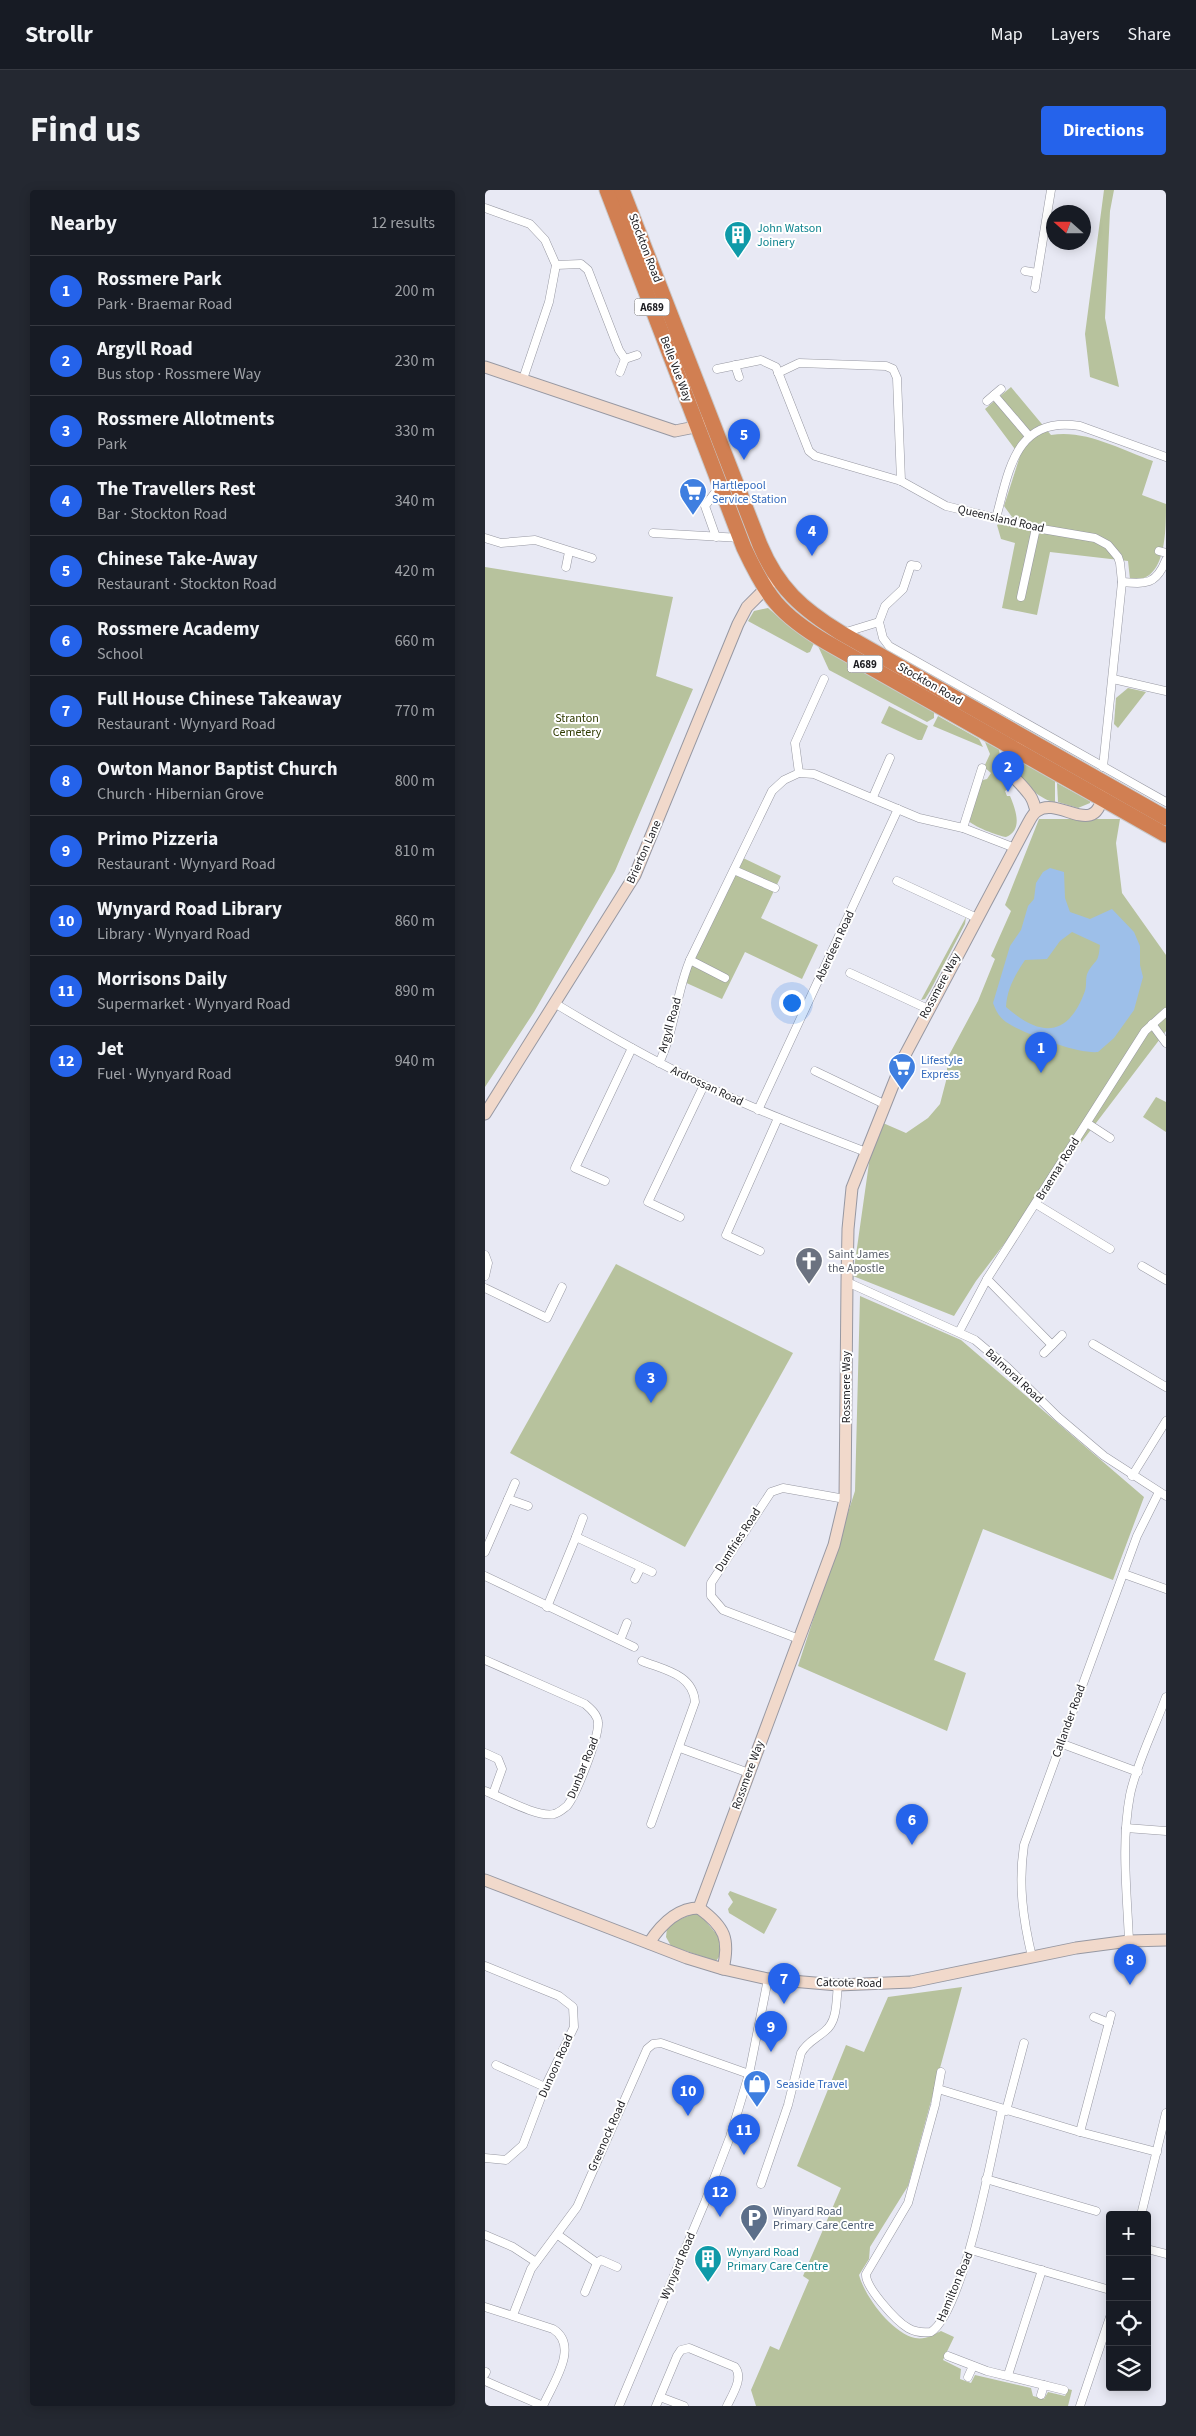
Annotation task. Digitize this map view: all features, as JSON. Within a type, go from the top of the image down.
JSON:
[{"type":"highway","name":"Belle Vue Way","points":[[607,190],[704,421],[721,486],[742,543]]},
{"type":"highway","name":"Stockton Road","points":[[622,190],[704,421],[776,578],[805,610],[841,633],[919,671],[1028,740],[1105,783],[1137,794],[1166,818]]},
{"type":"highway","name":"Stockton Road","points":[[742,543],[764,589],[787,616],[810,632],[1166,835]]},
{"type":"street","points":[[1035,288],[1051,190]]},
{"type":"street","points":[[485,208],[530,224],[545,240],[557,265],[549,302],[523,379]]},
{"type":"street","points":[[557,265],[581,264],[588,270],[619,350],[625,359]]},
{"type":"street","points":[[1025,271],[1037,273]]},
{"type":"street","points":[[625,359],[637,355]]},
{"type":"street","points":[[621,372],[625,359]]},
{"type":"street","points":[[717,369],[761,360],[776,368],[778,373],[799,363],[886,366],[893,369],[897,378],[901,481]]},
{"type":"street","points":[[735,365],[739,377]]},
{"type":"street","points":[[485,367],[675,431],[683,431],[704,421]]},
{"type":"street","name":"Queensland Road","points":[[778,373],[809,450],[815,456],[901,481],[946,506],[1036,528],[1102,541],[1118,557],[1121,563],[1122,582],[1103,767]]},
{"type":"street","points":[[987,401],[1001,388]]},
{"type":"street","points":[[994,395],[1029,436]]},
{"type":"street","points":[[996,518],[1015,453],[1029,436],[1045,428],[1065,424],[1080,426],[1166,457]]},
{"type":"street","points":[[716,537],[705,506],[721,486]]},
{"type":"street","points":[[1021,597],[1036,528]]},
{"type":"street","points":[[653,533],[716,537],[742,543]]},
{"type":"street","points":[[485,538],[501,543],[535,540],[592,558]]},
{"type":"street","points":[[566,567],[569,552]]},
{"type":"street","points":[[1122,582],[1149,583],[1157,577],[1166,560]]},
{"type":"street","points":[[911,691],[919,671],[889,646],[880,631],[879,622],[885,606],[903,589],[911,565],[917,566]]},
{"type":"street","name":"Brierton Lane","points":[[485,1114],[556,1004],[635,875],[738,624],[747,607],[776,578]]},
{"type":"street","points":[[841,633],[879,622]]},
{"type":"street","name":"Stockton Road","points":[[919,671],[1103,767],[1137,794],[1166,802]]},
{"type":"street","points":[[824,679],[795,743],[799,773],[822,776],[898,809],[933,822],[963,828],[1015,848]]},
{"type":"street","points":[[1113,679],[1166,691]]},
{"type":"street","points":[[1028,740],[1015,749],[1007,763],[1008,770],[1015,781],[1027,791],[1036,811],[1051,808],[1083,816],[1099,808],[1105,783]]},
{"type":"street","points":[[873,797],[890,758]]},
{"type":"street","points":[[963,828],[982,768]]},
{"type":"street","name":"Argyll Road","points":[[659,1062],[671,1034],[682,984],[690,960],[772,791],[784,780],[799,773]]},
{"type":"street","name":"Aberdeen Road","points":[[758,1110],[898,809]]},
{"type":"street","name":"Rossmere Way","points":[[699,1908],[834,1545],[845,1499],[848,1229],[852,1188],[884,1104],[928,1009],[1036,811]]},
{"type":"street","points":[[734,870],[775,888]]},
{"type":"street","points":[[897,881],[977,918]]},
{"type":"street","points":[[690,960],[725,978]]},
{"type":"street","points":[[850,973],[928,1009]]},
{"type":"street","name":"Ardrossan Road","points":[[556,1004],[631,1048],[704,1085],[758,1110],[866,1152]]},
{"type":"street","name":"Braemar Road","points":[[959,1332],[987,1279],[1145,1032],[1166,1012]]},
{"type":"street","points":[[1152,1024],[1166,1043]]},
{"type":"street","points":[[605,1181],[575,1168],[631,1048]]},
{"type":"street","points":[[815,1071],[884,1104]]},
{"type":"street","points":[[680,1217],[648,1202],[704,1085]]},
{"type":"street","points":[[760,1251],[726,1235],[778,1118]]},
{"type":"street","points":[[1087,1123],[1110,1138]]},
{"type":"street","points":[[1036,1204],[1110,1249]]},
{"type":"street","points":[[485,1255],[488,1263],[485,1276]]},
{"type":"street","points":[[1142,1266],[1166,1280]]},
{"type":"street","points":[[987,1279],[1052,1345]]},
{"type":"street","name":"Balmoral Road","points":[[847,1282],[975,1340],[1007,1367],[1058,1418],[1104,1456],[1162,1494]]},
{"type":"street","points":[[485,1288],[547,1318],[562,1287]]},
{"type":"street","points":[[1044,1353],[1063,1335]]},
{"type":"street","points":[[1093,1344],[1166,1387]]},
{"type":"street","points":[[1132,1476],[1166,1421]]},
{"type":"street","points":[[485,1552],[515,1483]]},
{"type":"street","name":"Dumfries Road","points":[[799,1639],[723,1610],[711,1596],[711,1583],[771,1492],[783,1488],[845,1499]]},
{"type":"street","name":"Callander Road","points":[[1032,1957],[1022,1907],[1020,1869],[1024,1845],[1137,1536],[1162,1494]]},
{"type":"street","points":[[508,1499],[528,1506]]},
{"type":"street","points":[[547,1607],[583,1518]]},
{"type":"street","points":[[576,1537],[652,1572]]},
{"type":"street","points":[[635,1579],[641,1567]]},
{"type":"street","points":[[1124,1574],[1166,1588]]},
{"type":"street","points":[[485,1576],[547,1607],[621,1638],[633,1646]]},
{"type":"street","points":[[621,1638],[627,1623]]},
{"type":"street","name":"Dunbar Road","points":[[485,1660],[585,1704],[593,1711],[598,1721],[597,1735],[573,1794],[561,1810],[553,1814],[541,1814],[489,1792],[502,1769],[497,1760],[485,1753]]},
{"type":"street","points":[[642,1661],[684,1678],[693,1691],[695,1702],[651,1824]]},
{"type":"street","points":[[1129,1941],[1125,1828],[1131,1792],[1166,1697]]},
{"type":"street","points":[[1060,1743],[1138,1772]]},
{"type":"street","points":[[680,1748],[749,1773]]},
{"type":"street","points":[[1125,1828],[1166,1831]]},
{"type":"street","name":"Catcote Road","points":[[485,1880],[687,1958],[723,1969],[768,1979],[838,1985],[911,1982],[1076,1948],[1129,1941],[1166,1940]]},
{"type":"street","points":[[649,1943],[667,1921],[692,1908],[699,1908],[725,1934],[727,1941],[723,1969]]},
{"type":"street","name":"Dunoon Road","points":[[485,1966],[559,1996],[573,2007],[573,2026],[545,2087],[523,2145],[506,2160],[485,2158]]},
{"type":"street","name":"Wynyard Road","points":[[619,2406],[719,2167],[749,2074],[768,1979]]},
{"type":"street","points":[[761,2184],[788,2105],[801,2053],[805,2046],[825,2031],[833,2020],[838,1985]]},
{"type":"street","points":[[1080,2132],[1110,2019],[1094,2017]]},
{"type":"street","name":"Hamilton Road","points":[[941,2072],[939,2089],[908,2203],[866,2274],[868,2285],[899,2322],[915,2331],[931,2332],[943,2320],[971,2250],[986,2178],[1023,2043]]},
{"type":"street","name":"Greenock Road","points":[[513,2316],[536,2262],[558,2235],[577,2207],[647,2049],[653,2044],[661,2044],[749,2074]]},
{"type":"street","points":[[495,2065],[545,2087]]},
{"type":"street","points":[[939,2089],[1080,2132],[1157,2152]]},
{"type":"street","points":[[1142,2211],[1166,2113]]},
{"type":"street","points":[[986,2178],[1096,2211]]},
{"type":"street","points":[[485,2235],[513,2248],[536,2262]]},
{"type":"street","points":[[558,2235],[597,2263]]},
{"type":"street","points":[[971,2250],[1106,2289]]},
{"type":"street","points":[[1151,2250],[1166,2254]]},
{"type":"street","points":[[585,2292],[597,2263],[601,2260],[617,2267]]},
{"type":"street","points":[[1008,2375],[1041,2270]]},
{"type":"street","points":[[485,2307],[553,2329],[561,2334],[565,2341],[564,2361],[543,2406],[485,2380]]},
{"type":"street","points":[[1080,2406],[1106,2328]]},
{"type":"street","points":[[656,2406],[677,2356],[681,2350],[689,2348],[735,2367],[738,2370],[738,2380],[727,2406]]},
{"type":"street","points":[[948,2356],[973,2366],[1064,2390]]},
{"type":"street","points":[[968,2377],[973,2366]]},
{"type":"street","points":[[1041,2395],[1044,2385]]},
{"type":"street","points":[[660,2397],[684,2406]]},
{"type":"green space","points":[[1104,190],[1114,190],[1110,211],[1105,318],[1119,387],[1090,377],[1085,334]]},
{"type":"green space","points":[[1011,387],[1051,435],[1077,435],[1090,438],[1153,461],[1142,495],[1166,504],[1166,516],[1161,554],[1151,574],[1142,579],[1130,579],[1128,561],[1050,552],[1037,615],[1002,608],[1015,543],[1001,539],[997,525],[1012,517],[1004,506],[1020,456],[985,409]]},
{"type":"green space","name":"Stranton Cemetery","points":[[485,567],[673,597],[656,676],[693,689],[615,871],[534,1012],[485,1087]]},
{"type":"green space","points":[[768,608],[791,628],[814,643],[810,652],[807,653],[748,621],[754,611]]},
{"type":"green space","points":[[818,646],[934,711],[934,718],[927,722],[829,670]]},
{"type":"green space","points":[[1128,688],[1146,692],[1118,728],[1114,724],[1116,698]]},
{"type":"green space","points":[[889,706],[928,726],[922,740],[918,740],[881,723]]},
{"type":"green space","points":[[938,716],[979,739],[983,747],[933,726]]},
{"type":"green space","points":[[985,742],[999,749],[1002,773],[1009,789],[1005,791],[1007,796],[1010,796],[1016,812],[1015,829],[1012,834],[1006,837],[997,835],[968,820],[979,781],[987,779],[991,773],[984,767],[990,754]]},
{"type":"green space","points":[[1016,759],[1055,781],[1055,802],[1042,797],[1028,786],[1017,772]]},
{"type":"green space","points":[[1057,783],[1090,801],[1090,803],[1078,808],[1058,802]]},
{"type":"green space","points":[[1039,819],[1120,819],[1116,843],[1122,893],[1166,955],[1166,1031],[976,1281],[954,1316],[853,1276],[870,1156],[883,1123],[906,1133],[928,1118],[940,1104],[946,1081],[948,1057],[978,1001],[995,959],[991,956],[1011,911],[1005,905]]},
{"type":"green space","points":[[741,857],[781,876],[761,918],[818,945],[802,979],[745,952],[722,999],[682,981]]},
{"type":"green space","points":[[966,917],[965,924],[930,991],[925,999],[921,1000]]},
{"type":"green space","points":[[1156,1097],[1166,1102],[1166,1132],[1143,1117]]},
{"type":"green space","points":[[616,1264],[793,1353],[685,1547],[510,1453]]},
{"type":"green space","points":[[860,1296],[961,1340],[1144,1497],[1113,1580],[983,1529],[934,1660],[966,1673],[947,1731],[798,1666],[855,1491]]},
{"type":"green space","points":[[730,1891],[777,1909],[764,1934],[729,1913],[728,1909],[733,1902],[728,1894]]},
{"type":"green space","points":[[698,1912],[723,1942],[722,1953],[716,1961],[671,1946],[666,1937],[667,1928],[673,1922]]},
{"type":"green space","points":[[962,1987],[908,2186],[870,2247],[869,2259],[859,2275],[873,2303],[889,2322],[906,2335],[915,2338],[926,2338],[941,2331],[954,2337],[943,2360],[961,2369],[960,2379],[971,2383],[975,2375],[1031,2388],[1033,2396],[1044,2399],[1048,2392],[1065,2396],[1068,2389],[1072,2390],[1068,2406],[756,2406],[751,2390],[770,2346],[779,2350],[809,2280],[803,2276],[841,2188],[797,2166],[846,2045],[864,2052],[888,1997]]},
{"type":"water","points":[[1050,868],[1064,872],[1065,898],[1070,912],[1090,919],[1112,909],[1134,932],[1140,946],[1140,965],[1143,977],[1134,1010],[1114,1038],[1098,1052],[1065,1047],[1014,1027],[998,1014],[993,1003],[1010,946],[1021,930],[1028,906],[1034,899],[1036,883],[1043,872]],"holes":[[[1072,932],[1100,945],[1097,959],[1087,974],[1085,991],[1078,1006],[1070,1018],[1061,1025],[1052,1028],[1041,1028],[1018,1017],[1006,1007],[1012,982],[1025,960],[1047,959],[1060,941]]]},
{"type":"place","name":"John Watson Joinery","points":[[738,259]]},
{"type":"place","name":"Chinese Take-Away","points":[[744,460]]},
{"type":"place","name":"Hartlepool Service Station","points":[[693,516]]},
{"type":"place","name":"The Travellers Rest","points":[[812,556]]},
{"type":"place","name":"Argyll Road","points":[[1008,792]]},
{"type":"place","name":"Rossmere Park","points":[[1041,1073]]},
{"type":"place","name":"Lifestyle Express","points":[[902,1091]]},
{"type":"place","name":"Saint James the Apostle","points":[[809,1285]]},
{"type":"place","name":"Rossmere Allotments","points":[[651,1403]]},
{"type":"place","name":"Rossmere Academy","points":[[912,1845]]},
{"type":"place","name":"Owton Manor Baptist Church","points":[[1130,1985]]},
{"type":"place","name":"Full House Chinese Takeaway","points":[[784,2004]]},
{"type":"place","name":"Primo Pizzeria","points":[[771,2052]]},
{"type":"place","name":"Seaside Travel","points":[[757,2108]]},
{"type":"place","name":"Wynyard Road Library","points":[[688,2116]]},
{"type":"place","name":"Morrisons Daily","points":[[744,2155]]},
{"type":"place","name":"Jet","points":[[720,2217]]},
{"type":"place","name":"Winyard Road Primary Care Centre","points":[[754,2242]]},
{"type":"place","name":"Wynyard Road Primary Care Centre","points":[[708,2283]]}]
